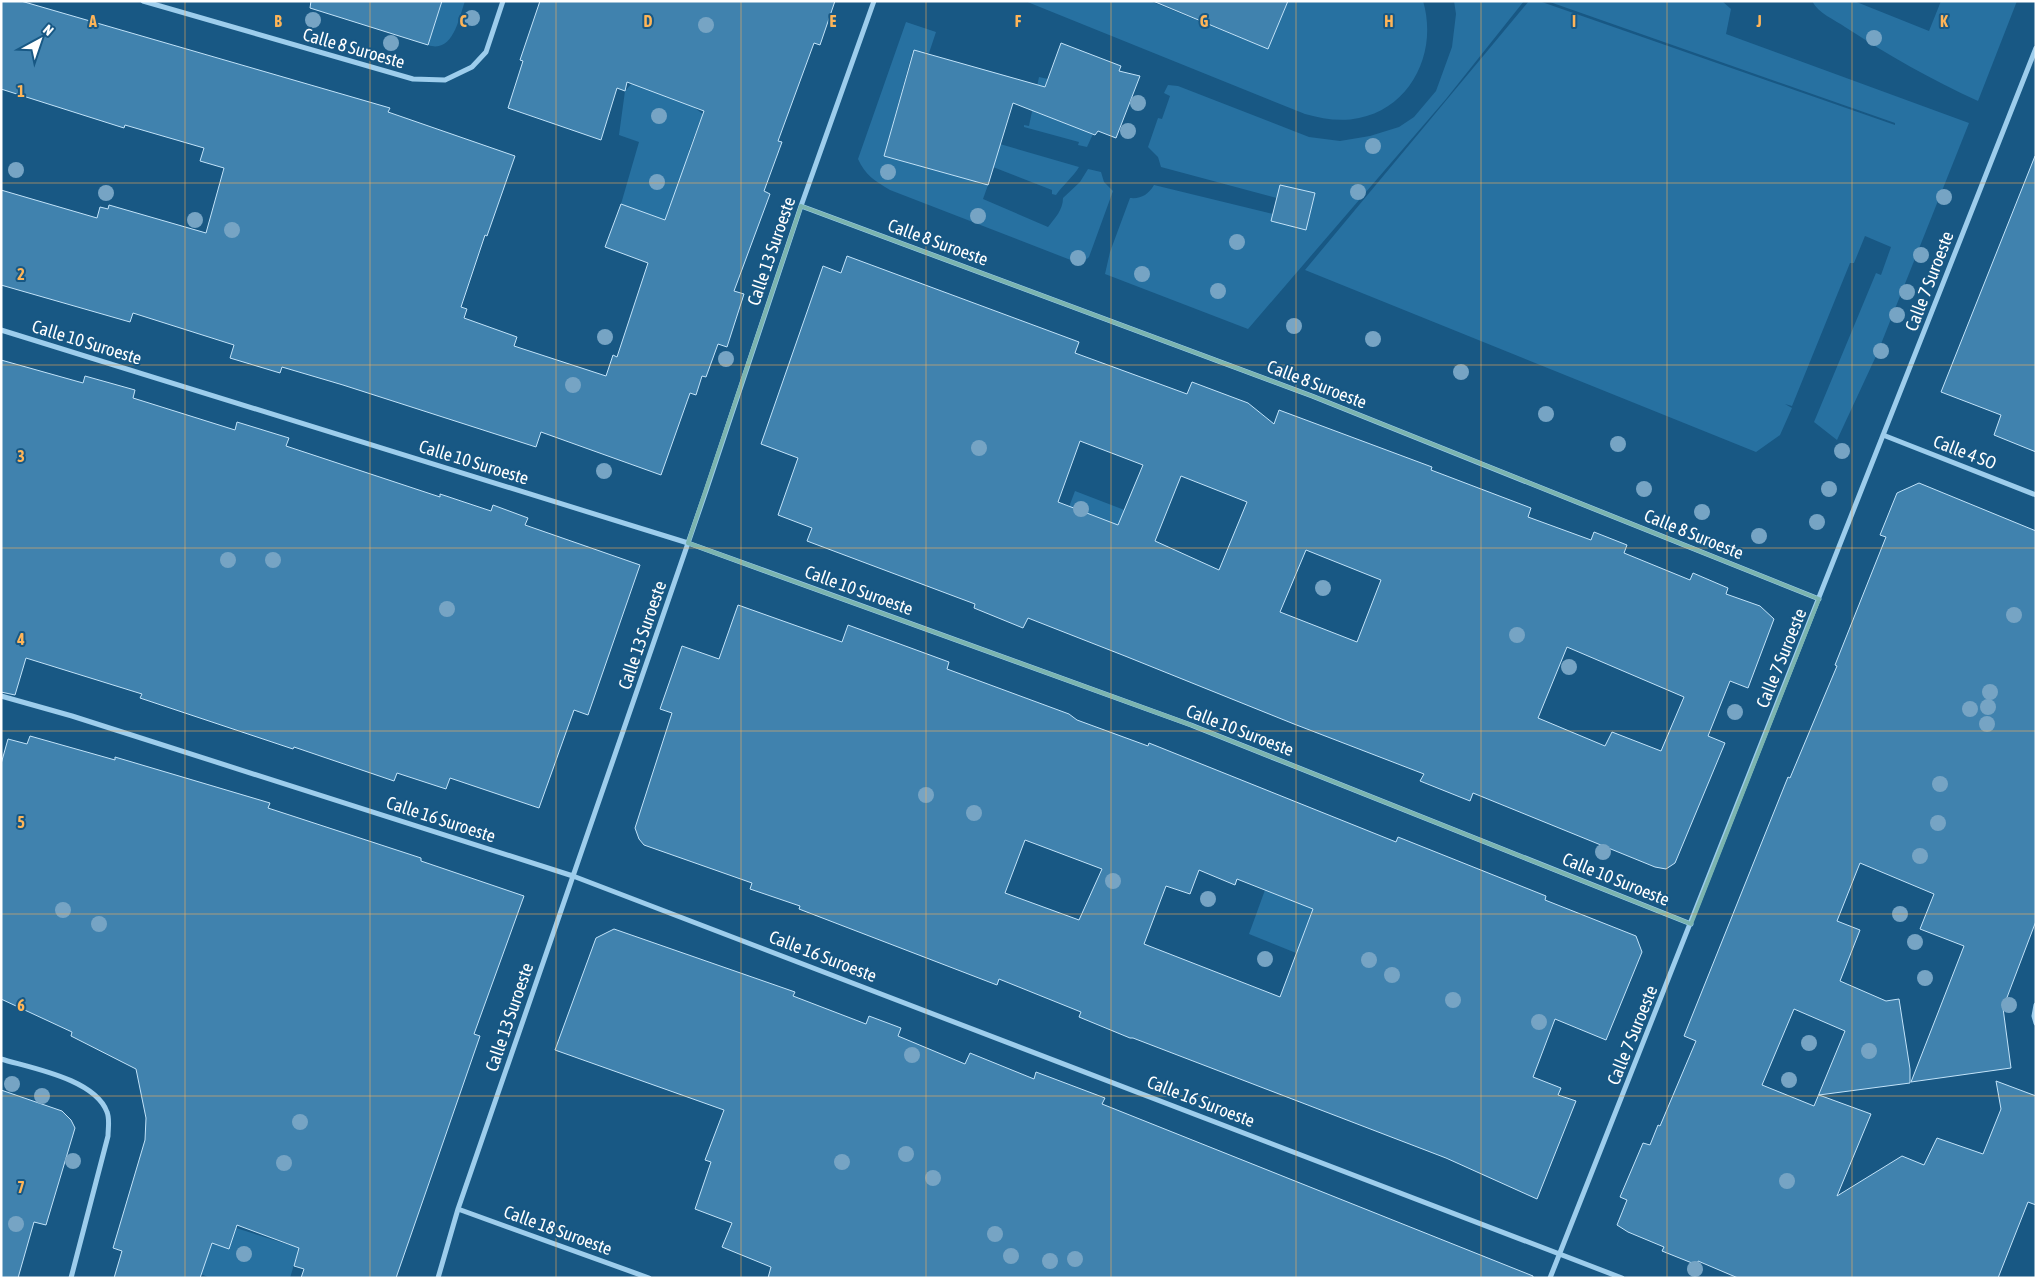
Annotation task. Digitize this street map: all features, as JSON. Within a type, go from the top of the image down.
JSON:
[{"type":"street","name":"Calle 8 Suroeste","points":[[143,1],[413,79],[445,80],[472,67],[486,52],[503,1]]},
{"type":"street","name":"Calle 13 Suroeste","points":[[438,1278],[458,1209],[688,543],[801,206],[874,1]]},
{"type":"street","name":"Calle 7 Suroeste","points":[[1550,1278],[2036,48]]},
{"type":"street","name":"Calle 8 Suroeste","points":[[801,206],[1312,396],[1819,599]]},
{"type":"street","name":"Calle 10 Suroeste","points":[[1,330],[688,543],[1191,725],[1691,924]]},
{"type":"street","name":"Calle 4 SO","points":[[1883,435],[2036,495]]},
{"type":"street","name":"Calle 16 Suroeste","points":[[1,696],[72,716],[573,876],[1622,1278]]},
{"type":"street","points":[[2035,1020],[2036,1005]]},
{"type":"street","points":[[1,1059],[72,1080],[93,1093],[107,1112],[108,1136],[71,1278]]},
{"type":"street","name":"Calle 18 Suroeste","points":[[458,1209],[649,1278]]},
{"type":"highlighted area","points":[[801,206],[1312,396],[1819,599],[1691,924],[1191,725],[688,543]]},
{"type":"shaded area","points":[[442,1],[465,1],[454,33],[449,40],[437,46],[428,45]]},
{"type":"shaded area","points":[[1025,1],[1150,1],[1268,49],[1288,1],[1423,1],[1427,20],[1427,39],[1423,57],[1416,74],[1406,89],[1393,102],[1378,112],[1359,118],[1346,120],[1332,119],[1305,114]]},
{"type":"shaded area","points":[[1454,1],[1524,1],[1446,99],[1248,329],[1105,274],[1110,252],[1130,198],[1144,196],[1154,185],[1273,214],[1271,221],[1306,229],[1315,193],[1280,185],[1277,198],[1161,167],[1158,157],[1148,147],[1158,118],[1162,119],[1170,96],[1164,93],[1168,85],[1178,86],[1309,137],[1340,141],[1370,136],[1399,127],[1414,117],[1436,91],[1452,47],[1456,14]]},
{"type":"shaded area","points":[[1529,1],[1539,1],[1895,125],[1895,123],[1547,1],[1722,1],[1731,9],[1726,34],[1969,123],[1877,354],[1837,440],[1814,422],[1876,273],[1881,275],[1891,247],[1865,236],[1854,263],[1850,263],[1792,406],[1785,404],[1792,408],[1780,435],[1756,452],[1305,270]]},
{"type":"shaded area","points":[[1812,1],[1854,1],[1929,31],[1941,1],[2017,1],[1978,101],[1927,76],[1877,47],[1822,13]]},
{"type":"shaded area","points":[[906,22],[936,32],[929,53],[913,50],[884,156],[988,185],[983,199],[1048,227],[1060,210],[1063,198],[1080,182],[1088,169],[1101,172],[1104,182],[1113,191],[1089,257],[1081,264],[890,190],[875,180],[864,169],[858,159]]},
{"type":"shaded area","points":[[1039,77],[1048,79],[1035,112],[1093,134],[1087,147],[1078,145],[1079,142],[1024,127],[1024,125],[1029,126]]},
{"type":"shaded area","points":[[635,80],[666,97],[692,106],[703,114],[689,150],[694,162],[680,180],[665,220],[621,204],[639,142],[619,135],[625,91]]},
{"type":"shaded area","points":[[1000,144],[1079,167],[1056,195],[1052,194],[1052,190],[993,167]]},
{"type":"shaded area","points":[[1075,491],[1127,511],[1111,552],[1051,555]]},
{"type":"shaded area","points":[[1265,890],[1313,909],[1303,935],[1346,973],[1249,934]]},
{"type":"shaded area","points":[[236,1228],[299,1248],[290,1278],[210,1278],[201,1274],[212,1243],[229,1248]]},
{"type":"building","points":[[1,1],[21,1],[390,108],[388,112],[515,156],[487,236],[485,235],[461,307],[467,309],[464,318],[517,337],[514,346],[606,376],[613,355],[617,357],[648,263],[605,247],[621,204],[665,220],[704,111],[627,82],[625,91],[617,88],[601,140],[508,108],[523,61],[520,60],[540,1],[835,1],[820,45],[814,43],[778,141],[782,142],[764,191],[770,194],[734,291],[744,294],[727,347],[718,344],[706,377],[702,376],[696,395],[690,393],[661,475],[541,432],[536,447],[282,367],[280,373],[230,358],[234,345],[133,313],[130,322],[1,285],[1,190],[97,218],[100,207],[108,209],[109,205],[206,233],[224,168],[200,161],[204,148],[125,125],[124,128],[1,89]]},
{"type":"building","points":[[311,1],[442,1],[428,45],[310,8]]},
{"type":"building","points":[[1153,1],[1288,1],[1268,49]]},
{"type":"building","points":[[1061,43],[1121,66],[1119,71],[1140,76],[1116,138],[1098,131],[1095,135],[1013,103],[988,185],[884,156],[914,50],[1045,87]]},
{"type":"building","points":[[2035,156],[2036,452],[1994,435],[2001,415],[1941,392]]},
{"type":"building","points":[[1280,185],[1315,193],[1306,230],[1271,221]]},
{"type":"building","points":[[847,256],[1079,342],[1075,353],[1187,394],[1192,382],[1248,403],[1274,424],[1279,410],[1432,467],[1431,470],[1531,508],[1528,517],[1591,540],[1594,532],[1627,545],[1624,553],[1690,580],[1693,573],[1728,588],[1726,594],[1760,606],[1774,619],[1748,688],[1730,681],[1708,736],[1725,743],[1675,863],[1666,869],[1655,867],[1473,793],[1470,801],[1420,781],[1424,774],[1125,656],[1028,618],[1023,628],[974,608],[975,604],[807,541],[812,528],[778,515],[798,458],[761,444],[823,266],[841,273]],"holes":[[[1080,441],[1143,465],[1118,525],[1058,502]],[[1181,476],[1247,502],[1219,570],[1155,541]],[[1306,550],[1381,580],[1357,642],[1280,612]],[[1567,647],[1684,697],[1661,751],[1612,732],[1605,746],[1538,718]]]},
{"type":"building","points":[[1,360],[83,383],[85,376],[135,390],[133,398],[235,430],[237,422],[289,438],[286,446],[440,497],[440,494],[491,511],[493,505],[528,518],[525,525],[640,565],[588,715],[574,710],[539,808],[450,778],[446,789],[397,773],[394,781],[140,698],[142,694],[26,658],[15,695],[1,692]]},
{"type":"building","points":[[1919,483],[2036,531],[2036,921],[2003,1008],[2011,1068],[1911,1082],[1964,946],[1920,929],[1934,894],[1860,863],[1837,921],[1860,930],[1840,981],[1886,1001],[1899,999],[1910,1069],[1910,1083],[1819,1095],[1871,1114],[1837,1196],[1902,1156],[1924,1165],[1937,1138],[1983,1154],[2001,1109],[1996,1081],[2036,1096],[2036,1205],[2028,1202],[1998,1278],[1738,1278],[1698,1261],[1697,1265],[1662,1251],[1664,1247],[1628,1232],[1617,1225],[1627,1200],[1620,1197],[1643,1143],[1650,1145],[1658,1125],[1660,1126],[1696,1041],[1684,1036],[1788,777],[1790,778],[1837,666],[1835,665],[1886,537],[1880,535],[1897,493]],"holes":[[[1794,1009],[1845,1031],[1814,1106],[1762,1085]]]},
{"type":"building","points":[[738,605],[842,642],[848,625],[949,662],[947,669],[1069,714],[1077,720],[1148,746],[1149,743],[1396,842],[1398,837],[1546,896],[1545,900],[1636,936],[1642,952],[1606,1040],[1555,1019],[1533,1077],[1561,1088],[1558,1095],[1576,1101],[1537,1199],[1446,1158],[1130,1038],[1079,1017],[1081,1012],[999,979],[997,985],[799,909],[800,906],[750,889],[752,883],[644,845],[639,839],[635,828],[672,713],[660,709],[682,646],[719,659]],"holes":[[[1025,840],[1102,869],[1079,920],[1005,893]],[[1199,870],[1235,885],[1237,879],[1313,909],[1280,997],[1144,944],[1166,886],[1190,894]]]},
{"type":"building","points":[[30,736],[115,760],[115,757],[270,803],[268,808],[421,858],[421,861],[524,896],[474,1034],[480,1036],[396,1278],[301,1278],[304,1269],[294,1266],[299,1248],[237,1225],[229,1249],[212,1243],[200,1278],[114,1278],[122,1251],[113,1248],[145,1140],[146,1118],[136,1069],[71,1036],[72,1032],[1,999],[1,764],[8,739],[27,744]]},
{"type":"building","points":[[614,929],[795,992],[793,996],[866,1024],[869,1016],[901,1028],[898,1036],[965,1064],[970,1053],[1034,1079],[1036,1072],[1105,1098],[1102,1104],[1533,1276],[1533,1278],[768,1278],[771,1267],[722,1247],[732,1223],[695,1209],[711,1162],[705,1160],[724,1110],[555,1050],[596,938]]},
{"type":"building","points":[[1,1090],[62,1111],[71,1120],[75,1128],[46,1225],[34,1222],[18,1278],[1,1278]]}]
